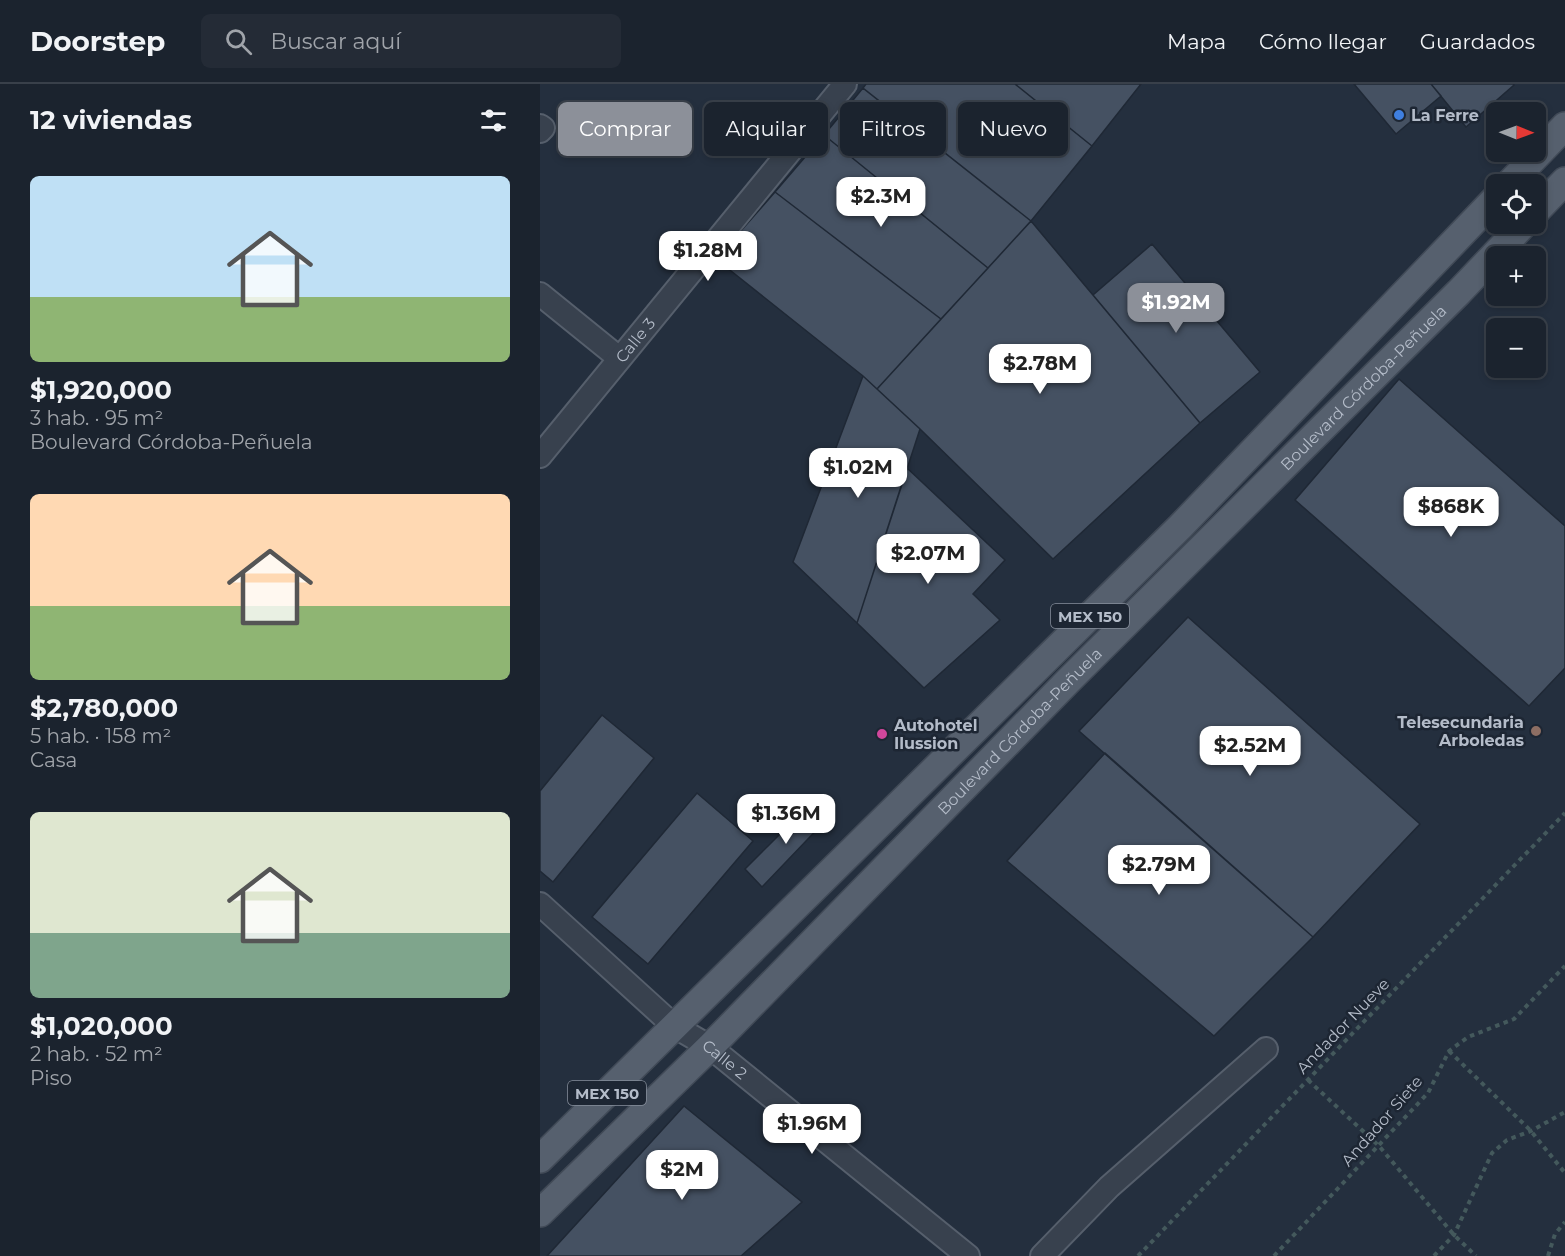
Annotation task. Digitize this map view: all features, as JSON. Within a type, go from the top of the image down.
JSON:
[{"type":"main road","points":[[1519,174],[1565,126]]},
{"type":"main road","points":[[1546,200],[1565,180]]},
{"type":"main road","name":"Boulevard Córdoba-Peñuela","points":[[540,1159],[1180,527],[1486,208]]},
{"type":"main road","name":"Boulevard Córdoba-Peñuela","points":[[540,1213],[711,1047],[1069,680],[1514,234]]},
{"type":"street","name":"Calle 3","points":[[540,456],[845,84]]},
{"type":"street","points":[[540,126],[543,128],[540,131]]},
{"type":"street","points":[[540,294],[619,358]]},
{"type":"street","name":"Calle 2","points":[[540,904],[674,1026],[711,1047],[968,1256]]},
{"type":"street","points":[[1042,1256],[1109,1187],[1266,1049]]},
{"type":"path","name":"Andador Nueve","points":[[1138,1256],[1565,813]]},
{"type":"path","name":"Andador Siete","points":[[1274,1256],[1428,1093],[1449,1052],[1468,1037],[1514,1019],[1565,966]]},
{"type":"path","points":[[1449,1052],[1531,1131],[1565,1173]]},
{"type":"path","points":[[1308,1080],[1378,1146],[1454,1235],[1476,1256]]},
{"type":"path","points":[[1434,1256],[1454,1235],[1492,1153],[1507,1140],[1531,1131],[1565,1112]]},
{"type":"path","points":[[1548,1256],[1555,1234],[1565,1222]]},
{"type":"building","points":[[866,84],[1015,84],[1037,102],[958,102],[958,156],[1068,156],[1068,127],[1092,146],[1031,221],[946,154],[946,102],[881,102],[863,88]]},
{"type":"building","points":[[1015,84],[1141,84],[1092,146],[1068,127],[1068,102],[1037,102]]},
{"type":"building","name":"La Ferre","points":[[1354,84],[1431,84],[1441,96],[1396,134]]},
{"type":"building","points":[[1431,84],[1514,85],[1495,102],[1486,102],[1486,110],[1466,127]]},
{"type":"building","points":[[863,88],[881,102],[851,102]]},
{"type":"building","points":[[840,116],[840,148],[828,138],[828,130]]},
{"type":"building","points":[[828,138],[840,148],[840,156],[850,156],[988,268],[941,319],[775,192],[806,156],[828,156]]},
{"type":"building","points":[[946,154],[1031,221],[988,268],[850,156],[946,156]]},
{"type":"building","points":[[775,192],[941,319],[877,389],[716,259]]},
{"type":"building","points":[[1031,221],[1200,423],[1053,559],[877,389]]},
{"type":"building","points":[[1152,244],[1260,372],[1200,423],[1093,295]]},
{"type":"building","points":[[863,376],[920,429],[857,623],[793,562]]},
{"type":"building","points":[[1399,379],[1565,526],[1565,668],[1529,706],[1295,500]]},
{"type":"building","points":[[907,468],[1005,560],[973,594],[1000,620],[924,688],[857,623]]},
{"type":"building","points":[[1188,617],[1420,824],[1313,937],[1079,731]]},
{"type":"building","points":[[602,715],[654,758],[553,882],[540,871],[540,791]]},
{"type":"building","points":[[1105,753],[1313,937],[1214,1036],[1007,861]]},
{"type":"building","points":[[697,793],[753,841],[648,964],[592,917]]},
{"type":"building","points":[[812,802],[828,818],[762,887],[745,869]]},
{"type":"building","points":[[684,1106],[802,1202],[741,1256],[547,1256]]},
{"type":"place","name":"La Ferre","points":[[1399,115]]},
{"type":"place","name":"Telesecundaria Arboledas","points":[[1536,731]]},
{"type":"place","name":"Autohotel Ilussion","points":[[882,734]]}]
